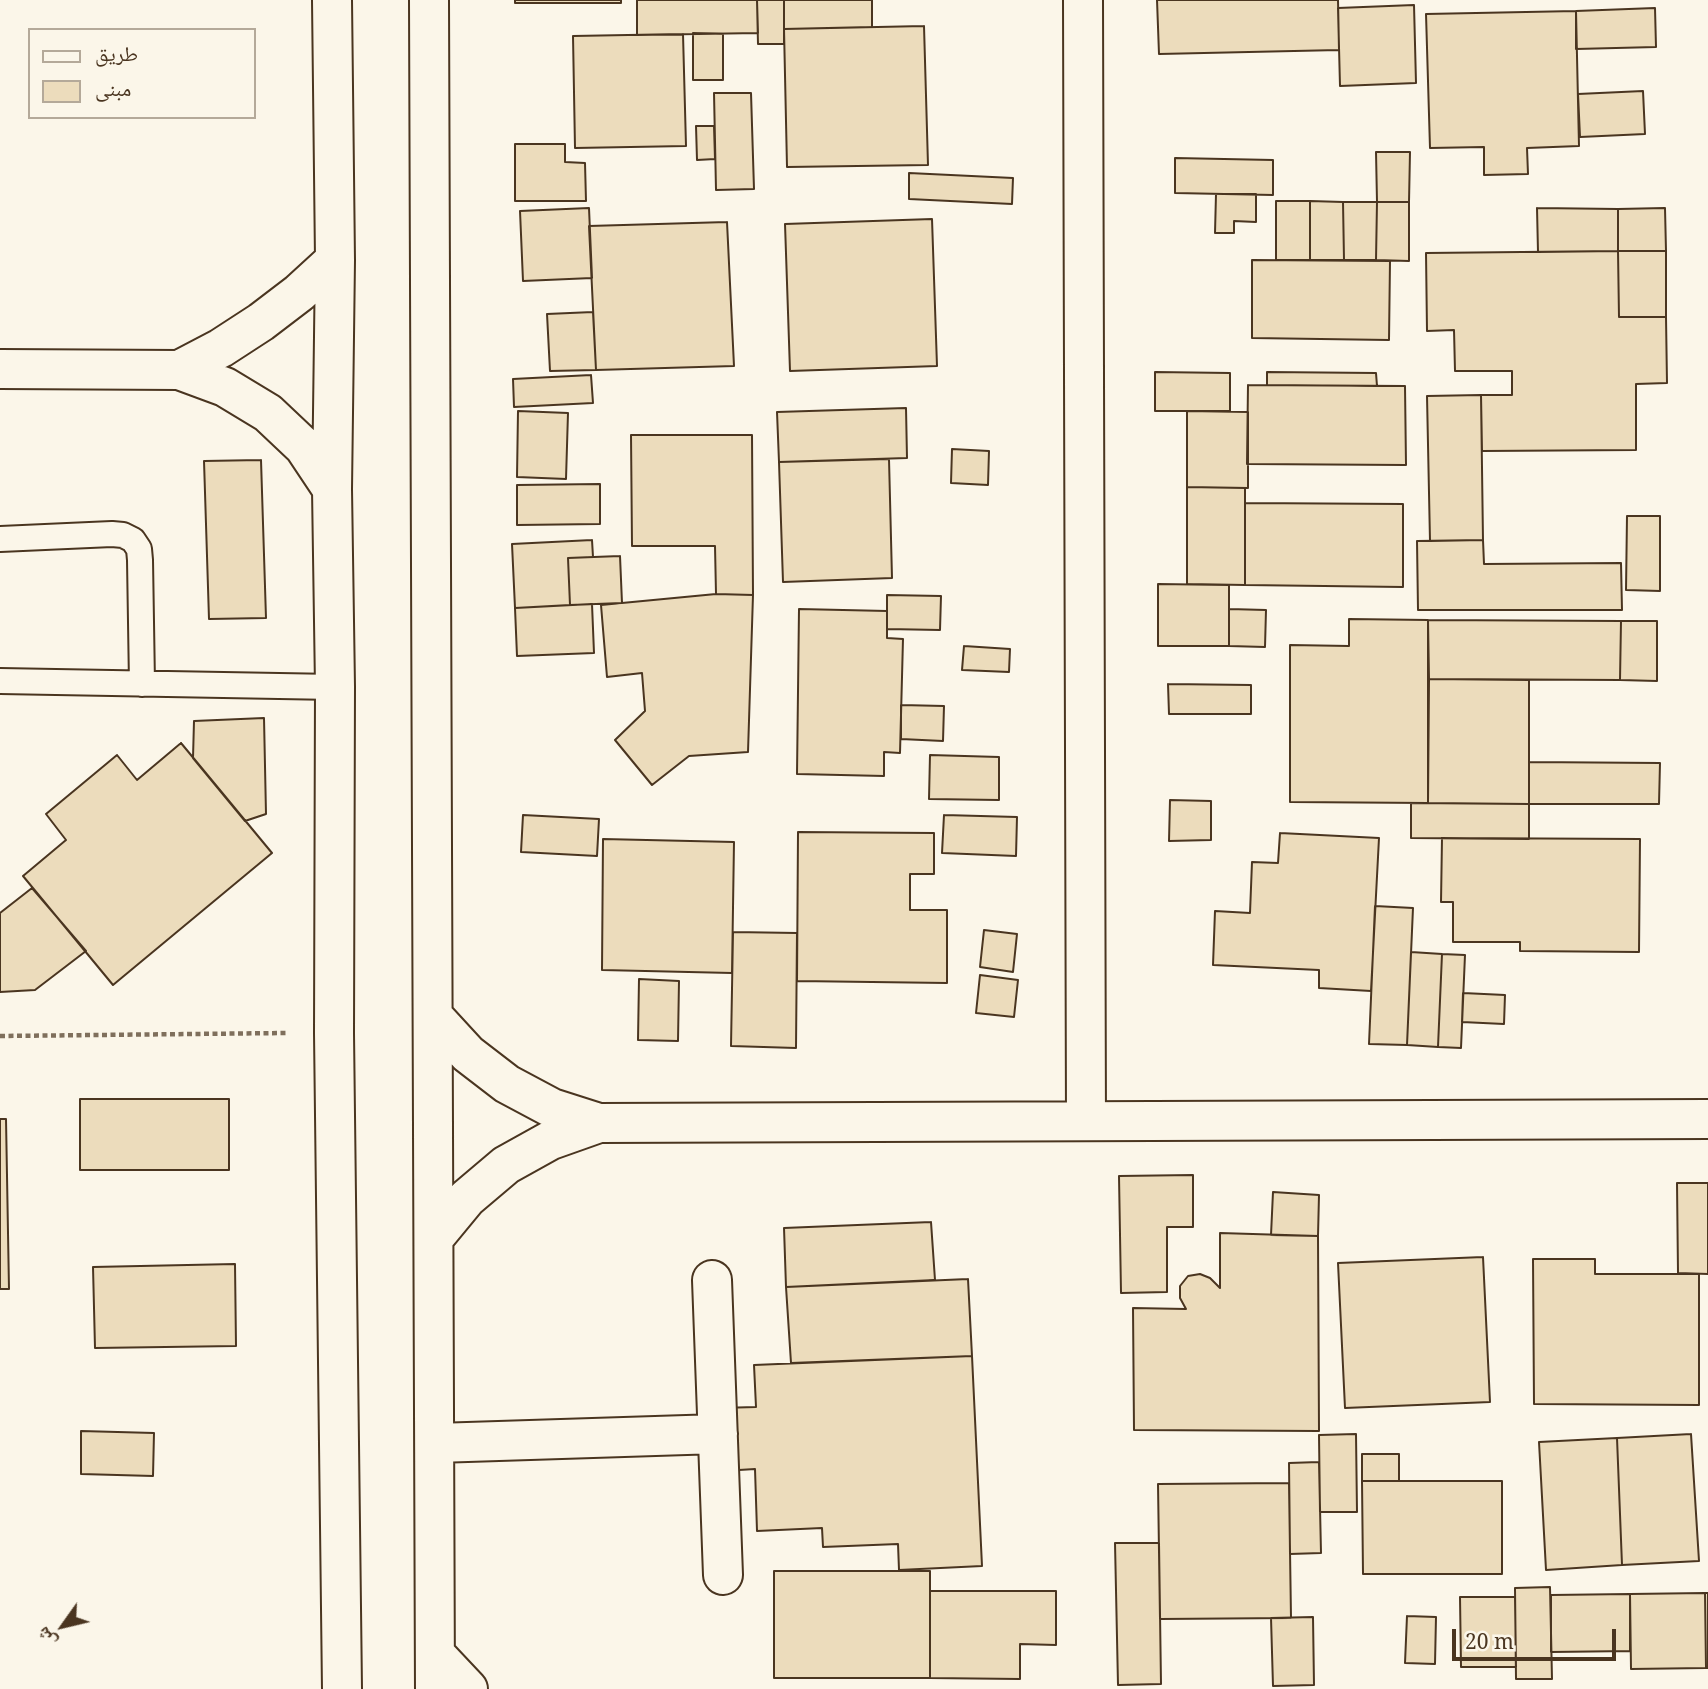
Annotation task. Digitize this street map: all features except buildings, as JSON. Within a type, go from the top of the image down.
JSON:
[{"type":"street","points":[[314,1689],[342,1675],[334,1033],[335,687],[332,489],[335,260],[332,0]]},
{"type":"street","points":[[429,0],[435,1017],[435,1672],[468,1689]]},
{"type":"street","points":[[1083,0],[1086,1120]]},
{"type":"street","points":[[179,370],[221,348],[261,322],[299,293],[335,260]]},
{"type":"street","points":[[0,369],[179,370],[225,387],[268,413],[304,447],[332,489]]},
{"type":"street","points":[[435,1017],[468,1054],[507,1084],[552,1108],[599,1124]]},
{"type":"street","points":[[435,1238],[467,1198],[506,1166],[551,1140],[599,1124],[1708,1119]]},
{"type":"street","points":[[712,1280],[723,1575]]},
{"type":"street","points":[[436,1443],[718,1434]]},
{"type":"lane","points":[[0,539],[112,534],[133,540],[139,549],[140,560],[142,684]]},
{"type":"lane","points":[[0,681],[335,687]]},
{"type":"path","points":[[0,1036],[334,1033]]}]
